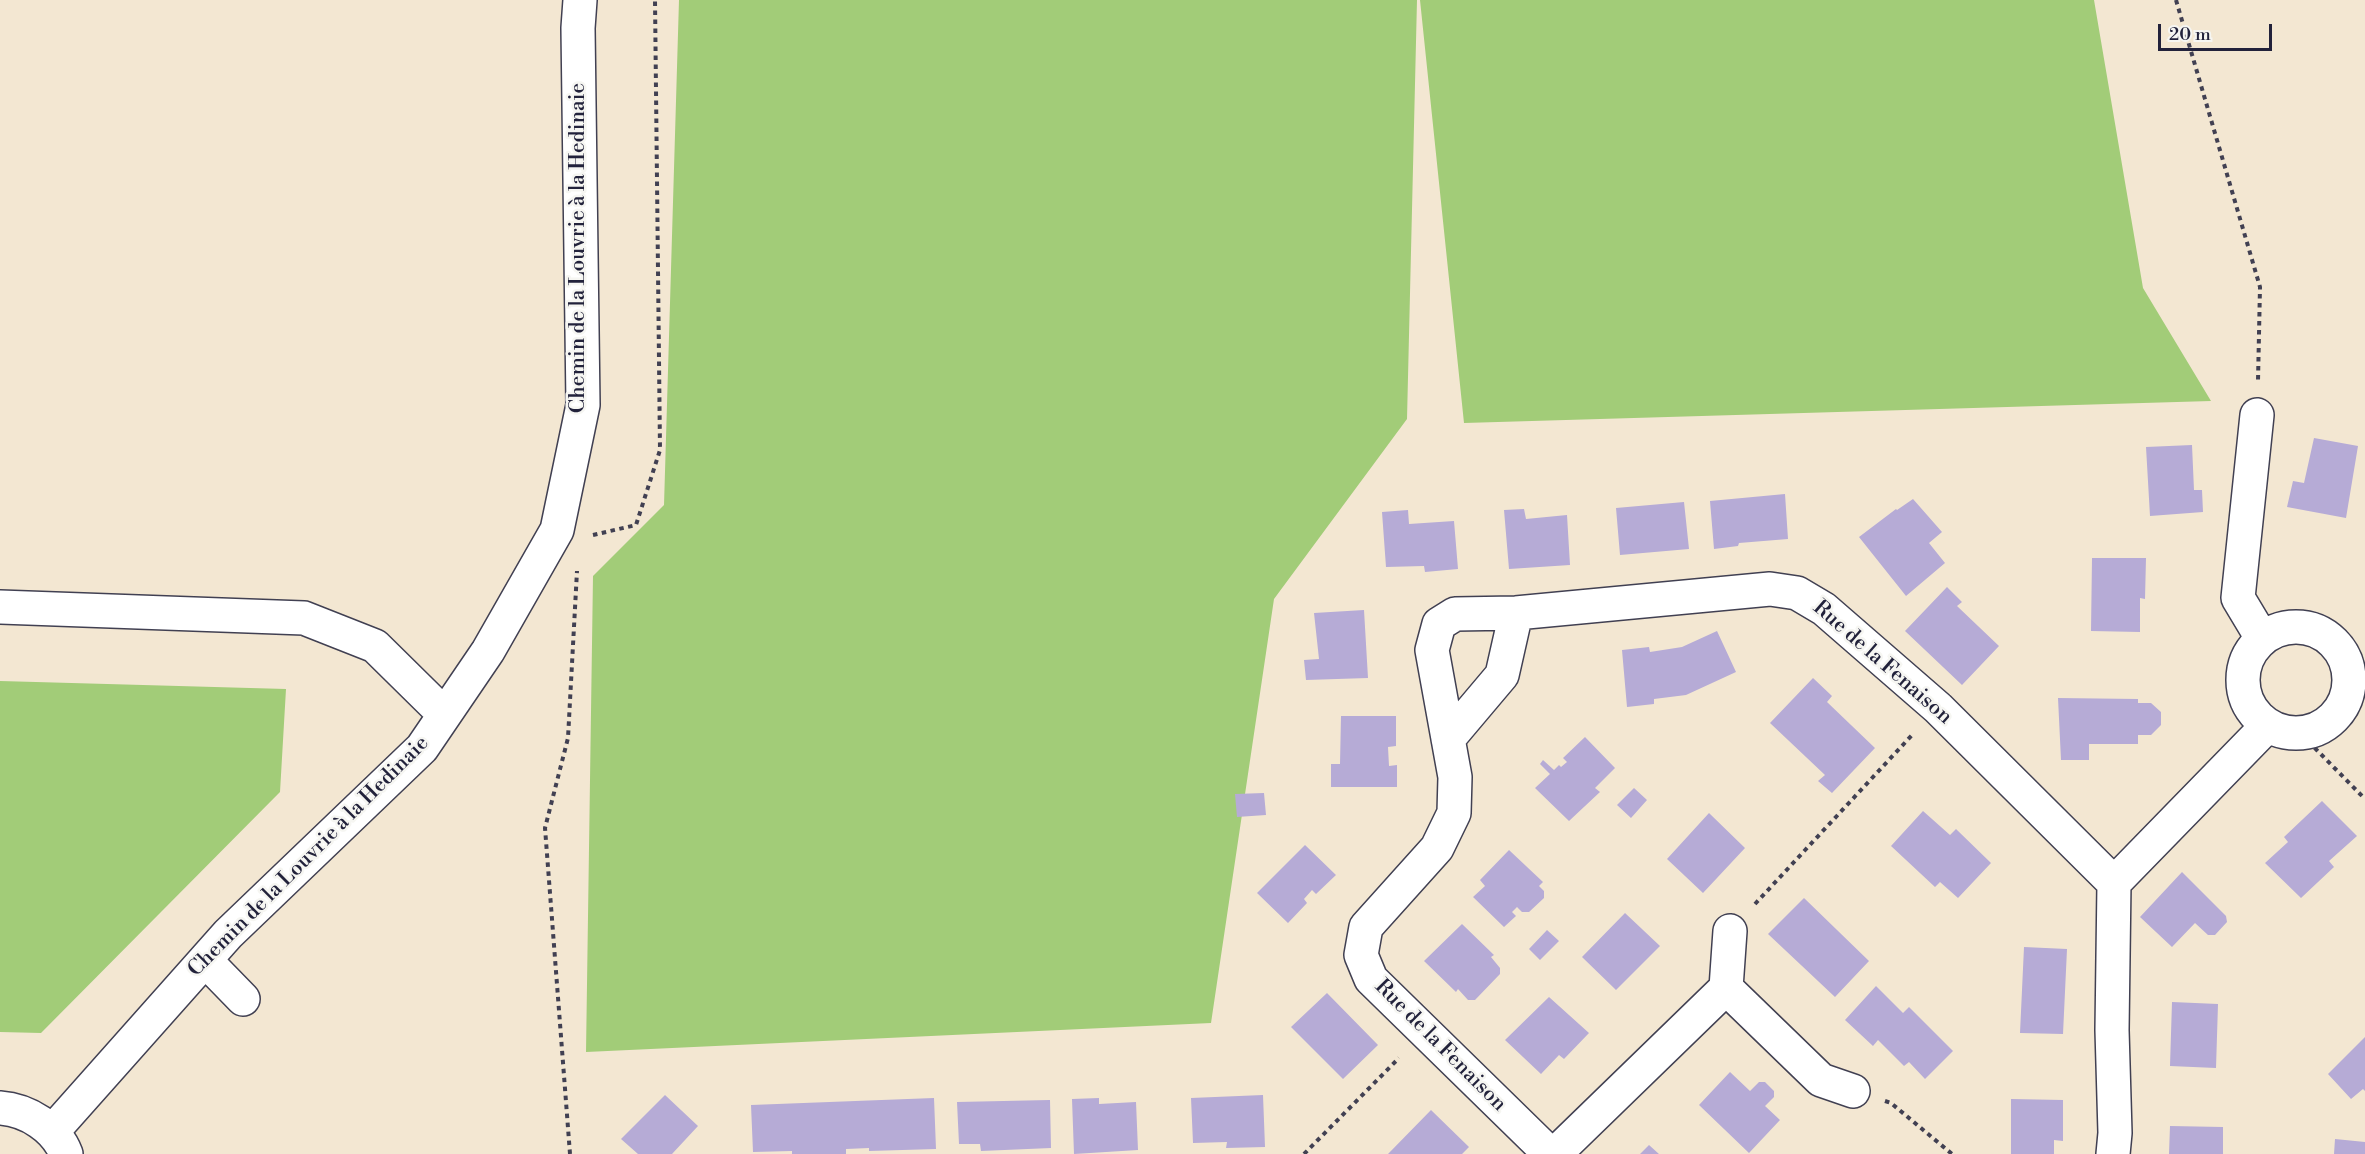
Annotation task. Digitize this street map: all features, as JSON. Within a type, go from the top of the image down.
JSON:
[{"type":"street","name":"Chemin de la Louvrie à la Hedinaie","points":[[59,1143],[228,934],[422,748],[568,534],[583,405],[579,0]]},
{"type":"street","points":[[2257,415],[2238,598],[2262,638]]},
{"type":"street","name":"Rue de la Fenaison","points":[[1550,1154],[1371,979],[1361,955],[1366,927],[1437,848],[1454,813],[1455,777],[1432,650],[1439,624],[1455,614],[1516,613],[1770,589],[1797,592],[1824,609],[1938,708],[2114,883]]},
{"type":"street","points":[[0,607],[304,618],[375,646],[444,714]]},
{"type":"street","points":[[1448,739],[1502,675],[1516,613]]},
{"type":"street","points":[[2296,626],[2314,629],[2330,638],[2342,652],[2349,669],[2349,687],[2344,705],[2332,719],[2318,729],[2300,733],[2283,731],[2268,725],[2255,714],[2247,699],[2243,682],[2245,666],[2252,651],[2262,638],[2278,629],[2296,626]]},
{"type":"street","points":[[2113,1154],[2115,1133],[2112,1030],[2114,883],[2268,725]]},
{"type":"street","points":[[1555,1154],[1726,988],[1730,931]]},
{"type":"street","points":[[205,960],[243,999]]},
{"type":"street","points":[[1726,988],[1821,1080],[1853,1091]]},
{"type":"street","points":[[0,1108],[12,1109],[33,1117],[59,1143]]},
{"type":"path","points":[[570,1154],[544,828],[568,738],[568,534],[636,525],[660,450],[655,0]]},
{"type":"path","points":[[2176,0],[2260,287],[2257,415]]},
{"type":"path","points":[[1730,931],[1938,708]]},
{"type":"path","points":[[2300,733],[2365,799]]},
{"type":"path","points":[[1304,1154],[1425,1031]]},
{"type":"path","points":[[1853,1091],[1891,1103],[1952,1154]]},
{"type":"green space","points":[[679,0],[1417,0],[1407,419],[1274,599],[1211,1023],[586,1052],[593,576],[664,505]]},
{"type":"green space","points":[[1420,0],[2094,0],[2143,288],[2211,401],[1464,423]]},
{"type":"green space","points":[[0,681],[286,689],[280,792],[41,1033],[0,1032]]},
{"type":"building","points":[[2314,438],[2358,446],[2346,518],[2287,507],[2293,481],[2304,483]]},
{"type":"building","points":[[2192,445],[2194,490],[2202,490],[2203,512],[2150,516],[2146,447]]},
{"type":"building","points":[[1785,494],[1788,539],[1739,543],[1738,546],[1714,549],[1710,501]]},
{"type":"building","points":[[1913,499],[1942,532],[1929,543],[1945,563],[1906,596],[1859,537]]},
{"type":"building","points":[[1684,502],[1689,549],[1620,555],[1616,508]]},
{"type":"building","points":[[1524,509],[1526,519],[1567,515],[1570,565],[1509,569],[1504,510]]},
{"type":"building","points":[[1408,510],[1409,524],[1454,521],[1458,569],[1425,572],[1424,566],[1386,567],[1382,512]]},
{"type":"building","points":[[2092,558],[2146,558],[2145,599],[2140,598],[2140,632],[2091,631]]},
{"type":"building","points":[[1947,587],[1962,602],[1957,606],[1999,646],[1962,685],[1905,631]]},
{"type":"building","points":[[1364,610],[1368,678],[1306,680],[1304,660],[1319,659],[1314,613]]},
{"type":"building","points":[[1717,631],[1736,672],[1686,695],[1654,699],[1654,704],[1627,707],[1622,650],[1649,647],[1650,652],[1682,647]]},
{"type":"building","points":[[1813,678],[1832,696],[1827,702],[1875,748],[1832,793],[1818,781],[1825,775],[1770,723]]},
{"type":"building","points":[[2058,698],[2138,699],[2138,703],[2151,703],[2161,712],[2161,725],[2151,735],[2138,735],[2138,744],[2089,744],[2089,760],[2061,760]]},
{"type":"building","points":[[1341,716],[1396,716],[1396,746],[1388,747],[1389,766],[1397,765],[1397,787],[1331,787],[1331,764],[1340,764]]},
{"type":"building","points":[[1585,737],[1615,768],[1595,788],[1600,792],[1569,821],[1535,788],[1550,774],[1540,764],[1543,760],[1554,770],[1559,765],[1561,767],[1567,762],[1563,758]]},
{"type":"building","points":[[1634,788],[1647,800],[1631,818],[1617,805]]},
{"type":"building","points":[[1264,793],[1266,815],[1237,817],[1235,794]]},
{"type":"building","points":[[2322,801],[2357,836],[2329,861],[2334,867],[2301,898],[2265,863],[2288,842],[2284,837]]},
{"type":"building","points":[[1923,811],[1950,835],[1956,829],[1991,863],[1958,898],[1940,882],[1935,887],[1891,846]]},
{"type":"building","points":[[1709,813],[1745,848],[1703,893],[1667,859]]},
{"type":"building","points":[[1305,845],[1336,875],[1316,894],[1312,890],[1304,899],[1307,903],[1288,923],[1257,893]]},
{"type":"building","points":[[1509,850],[1543,882],[1539,886],[1544,891],[1544,898],[1529,912],[1522,912],[1517,907],[1512,912],[1516,916],[1504,927],[1473,897],[1485,886],[1480,880]]},
{"type":"building","points":[[2182,872],[2226,916],[2227,922],[2215,935],[2208,935],[2195,923],[2172,947],[2140,917]]},
{"type":"building","points":[[1804,898],[1869,961],[1835,997],[1768,934]]},
{"type":"building","points":[[1625,913],[1660,946],[1616,990],[1582,957]]},
{"type":"building","points":[[1462,924],[1494,955],[1491,957],[1500,968],[1500,974],[1475,1000],[1468,1000],[1458,989],[1456,992],[1424,961]]},
{"type":"building","points":[[1547,930],[1559,941],[1540,960],[1529,949]]},
{"type":"building","points":[[2024,947],[2067,949],[2063,1034],[2020,1033]]},
{"type":"building","points":[[1876,986],[1903,1013],[1909,1007],[1953,1051],[1925,1079],[1909,1062],[1904,1066],[1878,1040],[1873,1046],[1845,1020]]},
{"type":"building","points":[[1327,993],[1378,1045],[1343,1079],[1291,1027]]},
{"type":"building","points":[[1549,997],[1589,1033],[1564,1059],[1559,1055],[1541,1074],[1505,1040]]},
{"type":"building","points":[[2172,1002],[2218,1004],[2216,1068],[2170,1066]]},
{"type":"building","points":[[2365,1037],[2365,1091],[2363,1089],[2351,1099],[2328,1074]]},
{"type":"building","points":[[1730,1072],[1750,1091],[1759,1082],[1765,1082],[1774,1091],[1774,1097],[1765,1106],[1780,1120],[1749,1153],[1699,1105]]},
{"type":"building","points":[[665,1095],[698,1126],[672,1154],[638,1154],[621,1139]]},
{"type":"building","points":[[1263,1095],[1265,1147],[1226,1148],[1227,1142],[1193,1143],[1191,1098]]},
{"type":"building","points":[[934,1098],[936,1149],[869,1151],[869,1148],[846,1149],[846,1154],[792,1154],[792,1151],[753,1152],[751,1105]]},
{"type":"building","points":[[1099,1098],[1099,1104],[1136,1102],[1138,1150],[1074,1154],[1072,1099]]},
{"type":"building","points":[[2011,1099],[2063,1100],[2063,1141],[2054,1140],[2054,1154],[2011,1154]]},
{"type":"building","points":[[1050,1100],[1051,1148],[981,1151],[980,1144],[959,1144],[957,1102]]},
{"type":"building","points":[[1431,1110],[1469,1147],[1462,1154],[1388,1154]]},
{"type":"building","points":[[2170,1126],[2223,1127],[2223,1154],[2169,1154]]},
{"type":"building","points":[[2335,1139],[2365,1142],[2365,1154],[2334,1154]]},
{"type":"building","points":[[1649,1145],[1659,1154],[1640,1154]]}]
